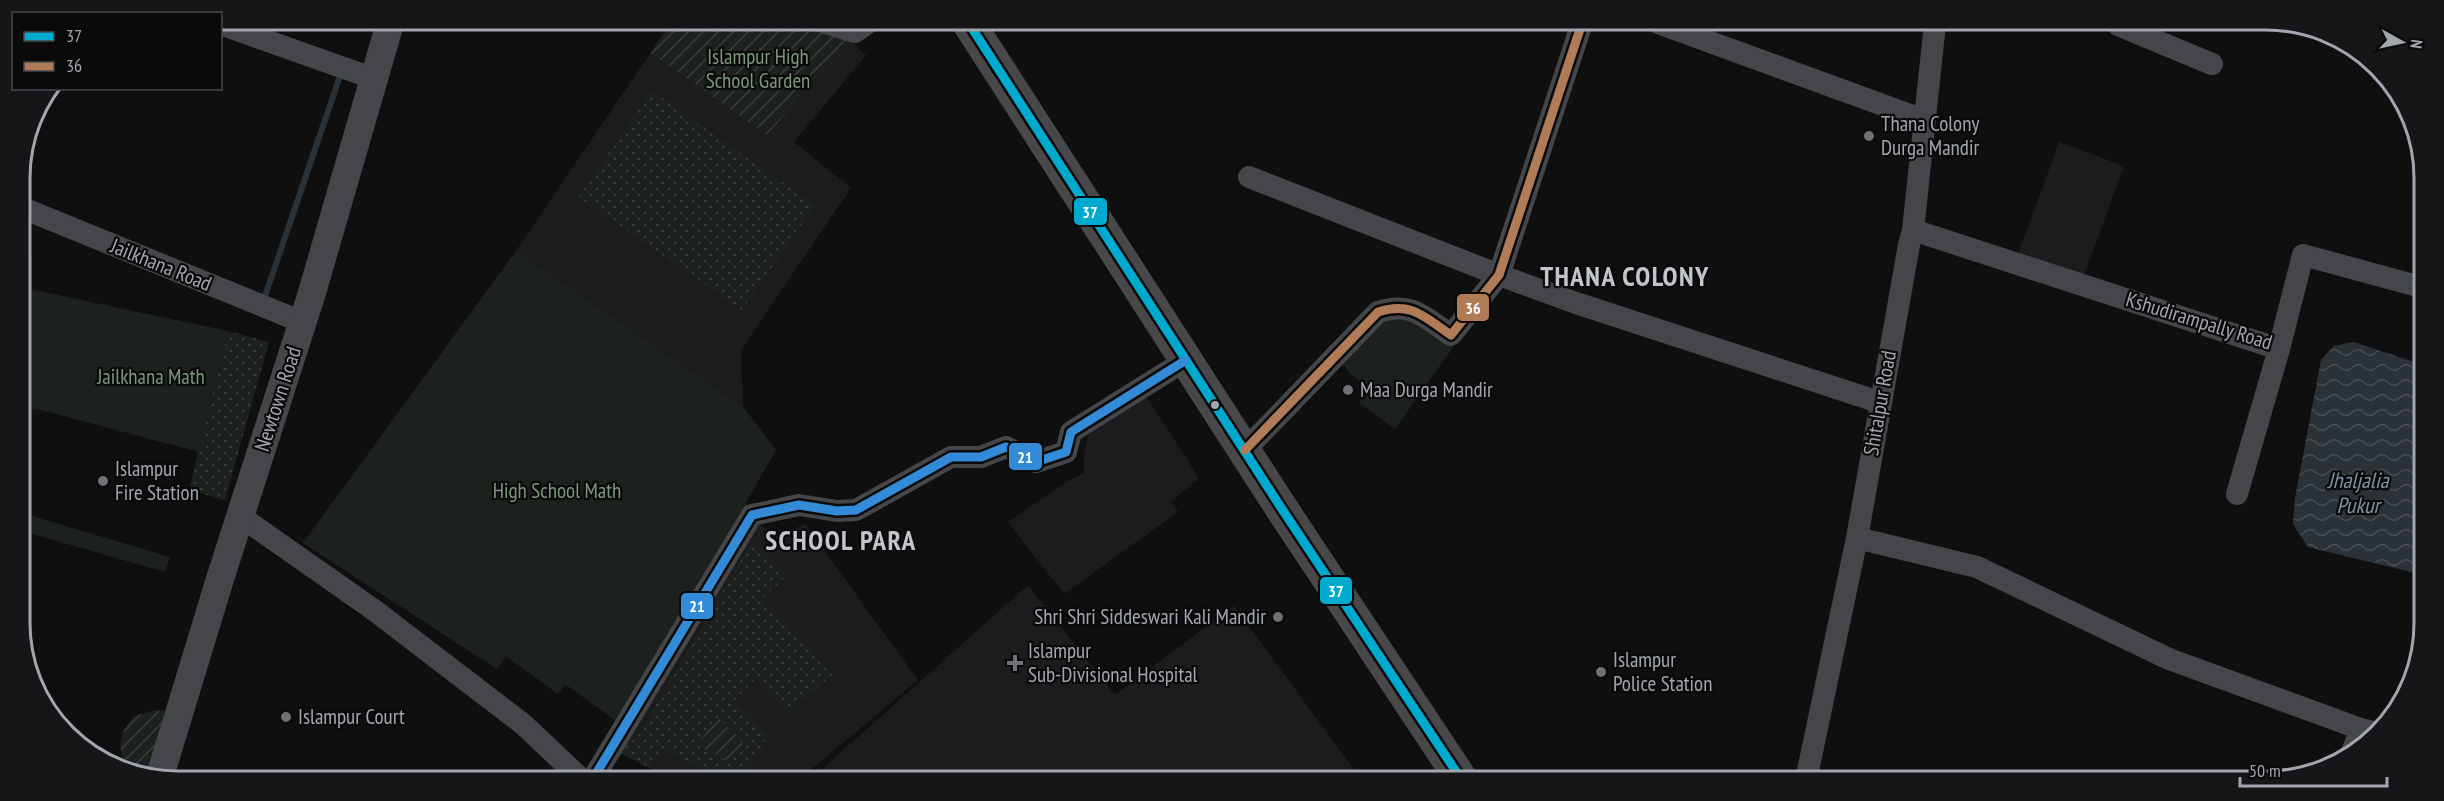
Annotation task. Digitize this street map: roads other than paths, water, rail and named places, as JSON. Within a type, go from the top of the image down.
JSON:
[{"type":"main road","points":[[973,30],[1456,771]]},
{"type":"street","points":[[237,30],[375,79]]},
{"type":"street","name":"Newtown Road","points":[[162,770],[302,322],[388,30]]},
{"type":"street","points":[[1245,450],[1378,312],[1392,307],[1411,309],[1451,335],[1499,275],[1580,30]]},
{"type":"street","points":[[1677,30],[1924,120]]},
{"type":"street","name":"Shitalpur Road","points":[[1808,771],[1857,538],[1879,402],[1913,230],[1934,30]]},
{"type":"street","points":[[2132,30],[2212,64]]},
{"type":"street","points":[[1249,177],[1587,307],[1879,402]]},
{"type":"street","name":"Jailkhana Road","points":[[30,211],[302,322]]},
{"type":"street","name":"Kshudirampally Road","points":[[1913,230],[2279,349],[2304,255],[2414,285]]},
{"type":"street","points":[[2237,494],[2279,349]]},
{"type":"street","points":[[598,771],[752,515],[799,505],[837,511],[856,510],[951,457],[981,458],[1006,447],[1036,462],[1066,452],[1071,432],[1186,360]]},
{"type":"street","points":[[240,516],[374,610],[523,724],[573,771]]},
{"type":"street","points":[[1857,538],[1977,567],[2169,659],[2368,730]]},
{"type":"water","name":"Jhaljalia Pukur","points":[[2354,342],[2414,362],[2414,573],[2308,547],[2293,524],[2295,498],[2321,360],[2334,346]]},
{"type":"waterway","points":[[263,302],[341,73]]},
{"type":"place","name":"Thana Colony Durga Mandir","points":[[1869,136]]},
{"type":"place","name":"Maa Durga Mandir","points":[[1348,390]]},
{"type":"place","name":"Islampur Fire Station","points":[[103,481]]},
{"type":"place","name":"Shri Shri Siddeswari Kali Mandir","points":[[1278,617]]},
{"type":"place","name":"Islampur Sub-Divisional Hospital","points":[[1015,663]]},
{"type":"place","name":"Islampur Police Station","points":[[1601,672]]},
{"type":"place","name":"Islampur Court","points":[[286,717]]},
{"type":"district","name":"THANA COLONY","points":[[1625,277]]},
{"type":"district","name":"SCHOOL PARA","points":[[841,541]]},
{"type":"park label","name":"Islampur High School Garden","points":[[758,69]]},
{"type":"park label","name":"Jailkhana Math","points":[[151,377]]},
{"type":"park label","name":"High School Math","points":[[557,491]]}]
